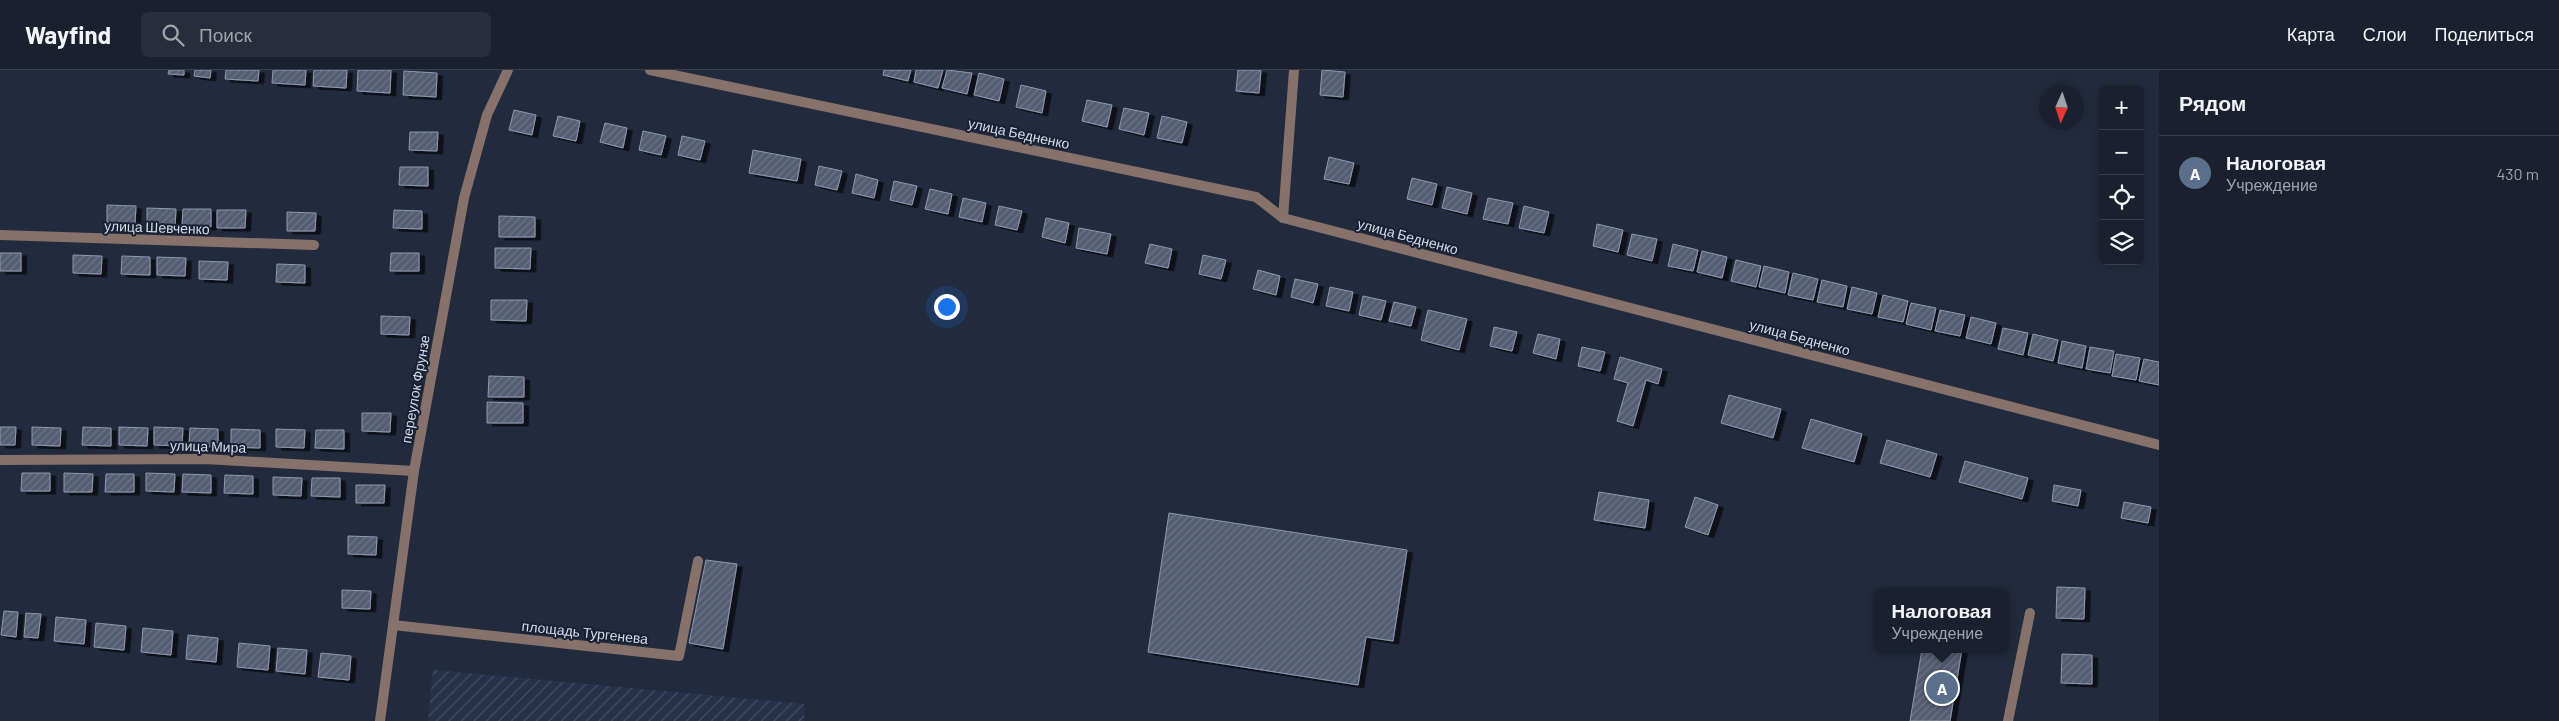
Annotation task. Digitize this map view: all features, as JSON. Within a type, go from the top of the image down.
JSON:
[{"type":"street","name":"переулок Фрунзе","points":[[380,721],[414,471],[464,198],[487,115],[508,70]]},
{"type":"street","name":"улица Бедненко","points":[[650,70],[1256,196],[1282,218],[2159,444]]},
{"type":"street","points":[[1282,218],[1294,70]]},
{"type":"street","name":"улица Шевченко","points":[[0,234],[314,245]]},
{"type":"street","name":"улица Мира","points":[[0,460],[205,459],[414,471]]},
{"type":"street","name":"площадь Тургенева","points":[[393,625],[679,656],[698,561]]},
{"type":"street","points":[[2008,721],[2030,613]]},
{"type":"shaded area","points":[[433,670],[805,704],[804,721],[428,721]]},
{"type":"building","points":[[169,70],[184,70],[184,75],[168,74]]},
{"type":"building","points":[[195,70],[211,70],[210,78],[194,76]]},
{"type":"building","points":[[226,70],[259,70],[258,81],[225,79]]},
{"type":"building","points":[[273,70],[306,70],[305,85],[272,83]]},
{"type":"building","points":[[314,70],[347,70],[346,88],[313,86]]},
{"type":"building","points":[[358,70],[391,70],[390,93],[357,91]]},
{"type":"building","points":[[884,70],[911,70],[908,81],[883,75]]},
{"type":"building","points":[[916,70],[943,70],[938,88],[914,82]]},
{"type":"building","points":[[947,70],[972,73],[967,94],[942,88]]},
{"type":"building","points":[[1238,70],[1261,70],[1259,93],[1236,91]]},
{"type":"building","points":[[1322,70],[1345,72],[1343,97],[1320,95]]},
{"type":"building","points":[[404,71],[437,73],[436,97],[403,95]]},
{"type":"building","points":[[979,73],[1004,79],[999,101],[974,95]]},
{"type":"building","points":[[1021,85],[1046,91],[1042,113],[1016,107]]},
{"type":"building","points":[[1087,100],[1112,105],[1107,127],[1082,121]]},
{"type":"building","points":[[1124,108],[1149,113],[1144,135],[1119,129]]},
{"type":"building","points":[[514,110],[536,115],[532,135],[509,130]]},
{"type":"building","points":[[558,116],[580,121],[576,141],[553,136]]},
{"type":"building","points":[[1162,116],[1187,122],[1182,143],[1157,138]]},
{"type":"building","points":[[605,123],[627,128],[623,148],[600,142]]},
{"type":"building","points":[[643,131],[666,136],[661,155],[639,150]]},
{"type":"building","points":[[410,132],[438,132],[437,151],[409,150]]},
{"type":"building","points":[[682,136],[705,141],[700,160],[678,155]]},
{"type":"building","points":[[753,150],[801,159],[797,181],[749,173]]},
{"type":"building","points":[[1329,157],[1354,163],[1349,184],[1324,179]]},
{"type":"building","points":[[819,166],[842,171],[837,190],[815,185]]},
{"type":"building","points":[[400,167],[428,167],[428,186],[399,185]]},
{"type":"building","points":[[856,174],[878,180],[874,198],[852,193]]},
{"type":"building","points":[[1412,178],[1437,184],[1432,205],[1407,199]]},
{"type":"building","points":[[894,181],[917,186],[912,205],[890,200]]},
{"type":"building","points":[[1447,187],[1472,193],[1467,214],[1442,208]]},
{"type":"building","points":[[930,189],[952,194],[948,214],[925,209]]},
{"type":"building","points":[[963,198],[986,203],[982,222],[959,217]]},
{"type":"building","points":[[1488,198],[1513,203],[1508,224],[1483,219]]},
{"type":"building","points":[[107,205],[136,206],[135,224],[107,223]]},
{"type":"building","points":[[999,206],[1022,211],[1017,230],[995,225]]},
{"type":"building","points":[[1524,206],[1549,212],[1544,233],[1519,228]]},
{"type":"building","points":[[147,208],[176,209],[175,227],[147,226]]},
{"type":"building","points":[[183,209],[211,209],[211,227],[182,227]]},
{"type":"building","points":[[217,210],[246,210],[245,228],[217,228]]},
{"type":"building","points":[[394,210],[422,211],[422,229],[393,228]]},
{"type":"building","points":[[287,212],[316,213],[315,231],[287,231]]},
{"type":"building","points":[[499,216],[535,217],[535,237],[499,237]]},
{"type":"building","points":[[1046,218],[1069,223],[1065,243],[1042,237]]},
{"type":"building","points":[[1597,224],[1623,230],[1618,252],[1593,246]]},
{"type":"building","points":[[1079,228],[1111,234],[1107,254],[1076,248]]},
{"type":"building","points":[[1632,234],[1657,239],[1652,261],[1627,255]]},
{"type":"building","points":[[1150,244],[1172,249],[1168,268],[1145,263]]},
{"type":"building","points":[[1673,244],[1698,250],[1693,271],[1668,266]]},
{"type":"building","points":[[495,248],[531,248],[530,269],[495,268]]},
{"type":"building","points":[[1702,251],[1727,257],[1722,278],[1697,272]]},
{"type":"building","points":[[0,253],[21,253],[21,271],[0,271]]},
{"type":"building","points":[[391,253],[419,253],[419,271],[390,271]]},
{"type":"building","points":[[73,255],[102,256],[101,274],[73,273]]},
{"type":"building","points":[[1203,255],[1226,260],[1221,279],[1199,274]]},
{"type":"building","points":[[122,256],[150,257],[150,275],[121,274]]},
{"type":"building","points":[[157,257],[186,258],[185,276],[157,275]]},
{"type":"building","points":[[1736,260],[1761,266],[1756,287],[1731,281]]},
{"type":"building","points":[[199,261],[228,262],[227,280],[199,279]]},
{"type":"building","points":[[277,264],[305,265],[305,283],[276,282]]},
{"type":"building","points":[[1764,266],[1789,272],[1785,293],[1759,287]]},
{"type":"building","points":[[1258,270],[1280,276],[1276,295],[1253,289]]},
{"type":"building","points":[[1793,273],[1818,279],[1813,300],[1788,295]]},
{"type":"building","points":[[1295,279],[1318,284],[1313,303],[1291,297]]},
{"type":"building","points":[[1822,280],[1847,286],[1843,307],[1817,302]]},
{"type":"building","points":[[1330,287],[1353,292],[1349,311],[1326,306]]},
{"type":"building","points":[[1852,287],[1877,293],[1872,314],[1847,309]]},
{"type":"building","points":[[1883,295],[1908,301],[1903,322],[1878,317]]},
{"type":"building","points":[[1363,296],[1386,301],[1381,320],[1359,315]]},
{"type":"building","points":[[491,300],[527,300],[526,321],[491,320]]},
{"type":"building","points":[[1394,302],[1416,307],[1411,326],[1389,321]]},
{"type":"building","points":[[1911,303],[1936,308],[1931,330],[1906,324]]},
{"type":"building","points":[[1428,310],[1467,319],[1459,350],[1421,340]]},
{"type":"building","points":[[1940,310],[1965,315],[1960,336],[1935,331]]},
{"type":"building","points":[[381,316],[410,317],[409,335],[381,334]]},
{"type":"building","points":[[1971,317],[1996,323],[1991,344],[1966,338]]},
{"type":"building","points":[[1494,327],[1517,332],[1512,351],[1490,346]]},
{"type":"building","points":[[2003,328],[2028,333],[2023,355],[1998,349]]},
{"type":"building","points":[[1538,334],[1560,339],[1556,359],[1533,353]]},
{"type":"building","points":[[2033,334],[2058,340],[2053,361],[2028,355]]},
{"type":"building","points":[[2062,341],[2086,346],[2082,368],[2058,363]]},
{"type":"building","points":[[1582,347],[1605,352],[1600,371],[1578,366]]},
{"type":"building","points":[[2090,347],[2114,351],[2110,373],[2086,369]]},
{"type":"building","points":[[2116,354],[2140,358],[2136,380],[2112,376]]},
{"type":"building","points":[[1620,357],[1662,369],[1658,384],[1646,380],[1633,426],[1617,421],[1628,383],[1614,379]]},
{"type":"building","points":[[2144,359],[2159,362],[2159,385],[2139,381]]},
{"type":"building","points":[[489,376],[524,377],[524,397],[488,397]]},
{"type":"building","points":[[1729,395],[1781,409],[1773,438],[1721,423]]},
{"type":"building","points":[[487,402],[523,403],[523,423],[487,423]]},
{"type":"building","points":[[362,413],[391,413],[390,432],[362,431]]},
{"type":"building","points":[[1811,419],[1862,434],[1854,462],[1802,448]]},
{"type":"building","points":[[0,427],[16,427],[15,445],[0,445]]},
{"type":"building","points":[[32,427],[61,428],[60,446],[32,445]]},
{"type":"building","points":[[83,427],[111,428],[111,446],[82,445]]},
{"type":"building","points":[[119,427],[148,428],[147,446],[119,445]]},
{"type":"building","points":[[154,427],[183,428],[182,446],[154,445]]},
{"type":"building","points":[[190,428],[218,429],[218,447],[189,446]]},
{"type":"building","points":[[231,429],[260,430],[260,448],[231,447]]},
{"type":"building","points":[[276,429],[305,430],[304,448],[276,447]]},
{"type":"building","points":[[316,430],[344,430],[344,449],[315,448]]},
{"type":"building","points":[[1887,440],[1937,454],[1930,477],[1880,463]]},
{"type":"building","points":[[1965,461],[2028,478],[2022,499],[1959,482]]},
{"type":"building","points":[[22,473],[50,473],[50,491],[21,491]]},
{"type":"building","points":[[64,473],[93,474],[92,492],[64,492]]},
{"type":"building","points":[[146,473],[175,474],[174,492],[146,491]]},
{"type":"building","points":[[106,474],[134,474],[134,492],[105,492]]},
{"type":"building","points":[[183,474],[211,475],[211,493],[182,492]]},
{"type":"building","points":[[225,475],[253,476],[253,494],[224,493]]},
{"type":"building","points":[[273,477],[302,478],[301,496],[273,495]]},
{"type":"building","points":[[312,478],[340,478],[340,497],[311,496]]},
{"type":"building","points":[[356,485],[385,485],[384,503],[356,503]]},
{"type":"building","points":[[2054,485],[2081,490],[2078,506],[2052,501]]},
{"type":"building","points":[[1599,492],[1649,500],[1645,528],[1594,520]]},
{"type":"building","points":[[1695,497],[1718,505],[1708,535],[1685,527]]},
{"type":"building","points":[[2124,502],[2151,507],[2148,523],[2121,518]]},
{"type":"building","points":[[1169,513],[1407,550],[1393,641],[1366,637],[1358,685],[1148,652]]},
{"type":"building","points":[[348,536],[377,537],[376,555],[348,554]]},
{"type":"building","points":[[706,560],[737,564],[723,649],[689,643]]},
{"type":"building","points":[[2057,587],[2085,588],[2084,619],[2056,618]]},
{"type":"building","points":[[342,590],[371,591],[370,609],[342,608]]},
{"type":"building","points":[[4,611],[18,612],[16,637],[1,635]]},
{"type":"building","points":[[26,613],[41,614],[38,638],[24,637]]},
{"type":"building","points":[[56,617],[86,620],[84,644],[54,641]]},
{"type":"building","points":[[96,623],[126,626],[124,650],[94,647]]},
{"type":"building","points":[[143,628],[173,631],[171,655],[141,652]]},
{"type":"building","points":[[188,635],[218,638],[216,662],[186,659]]},
{"type":"building","points":[[239,643],[270,646],[268,670],[237,667]]},
{"type":"building","points":[[278,648],[307,650],[305,674],[276,671]]},
{"type":"building","points":[[321,653],[351,656],[349,680],[318,677]]},
{"type":"building","points":[[1921,653],[1961,653],[1950,721],[1910,721]]},
{"type":"building","points":[[2062,654],[2092,655],[2092,684],[2061,683]]},
{"type":"place","name":"Налоговая","points":[[1942,688]]}]
